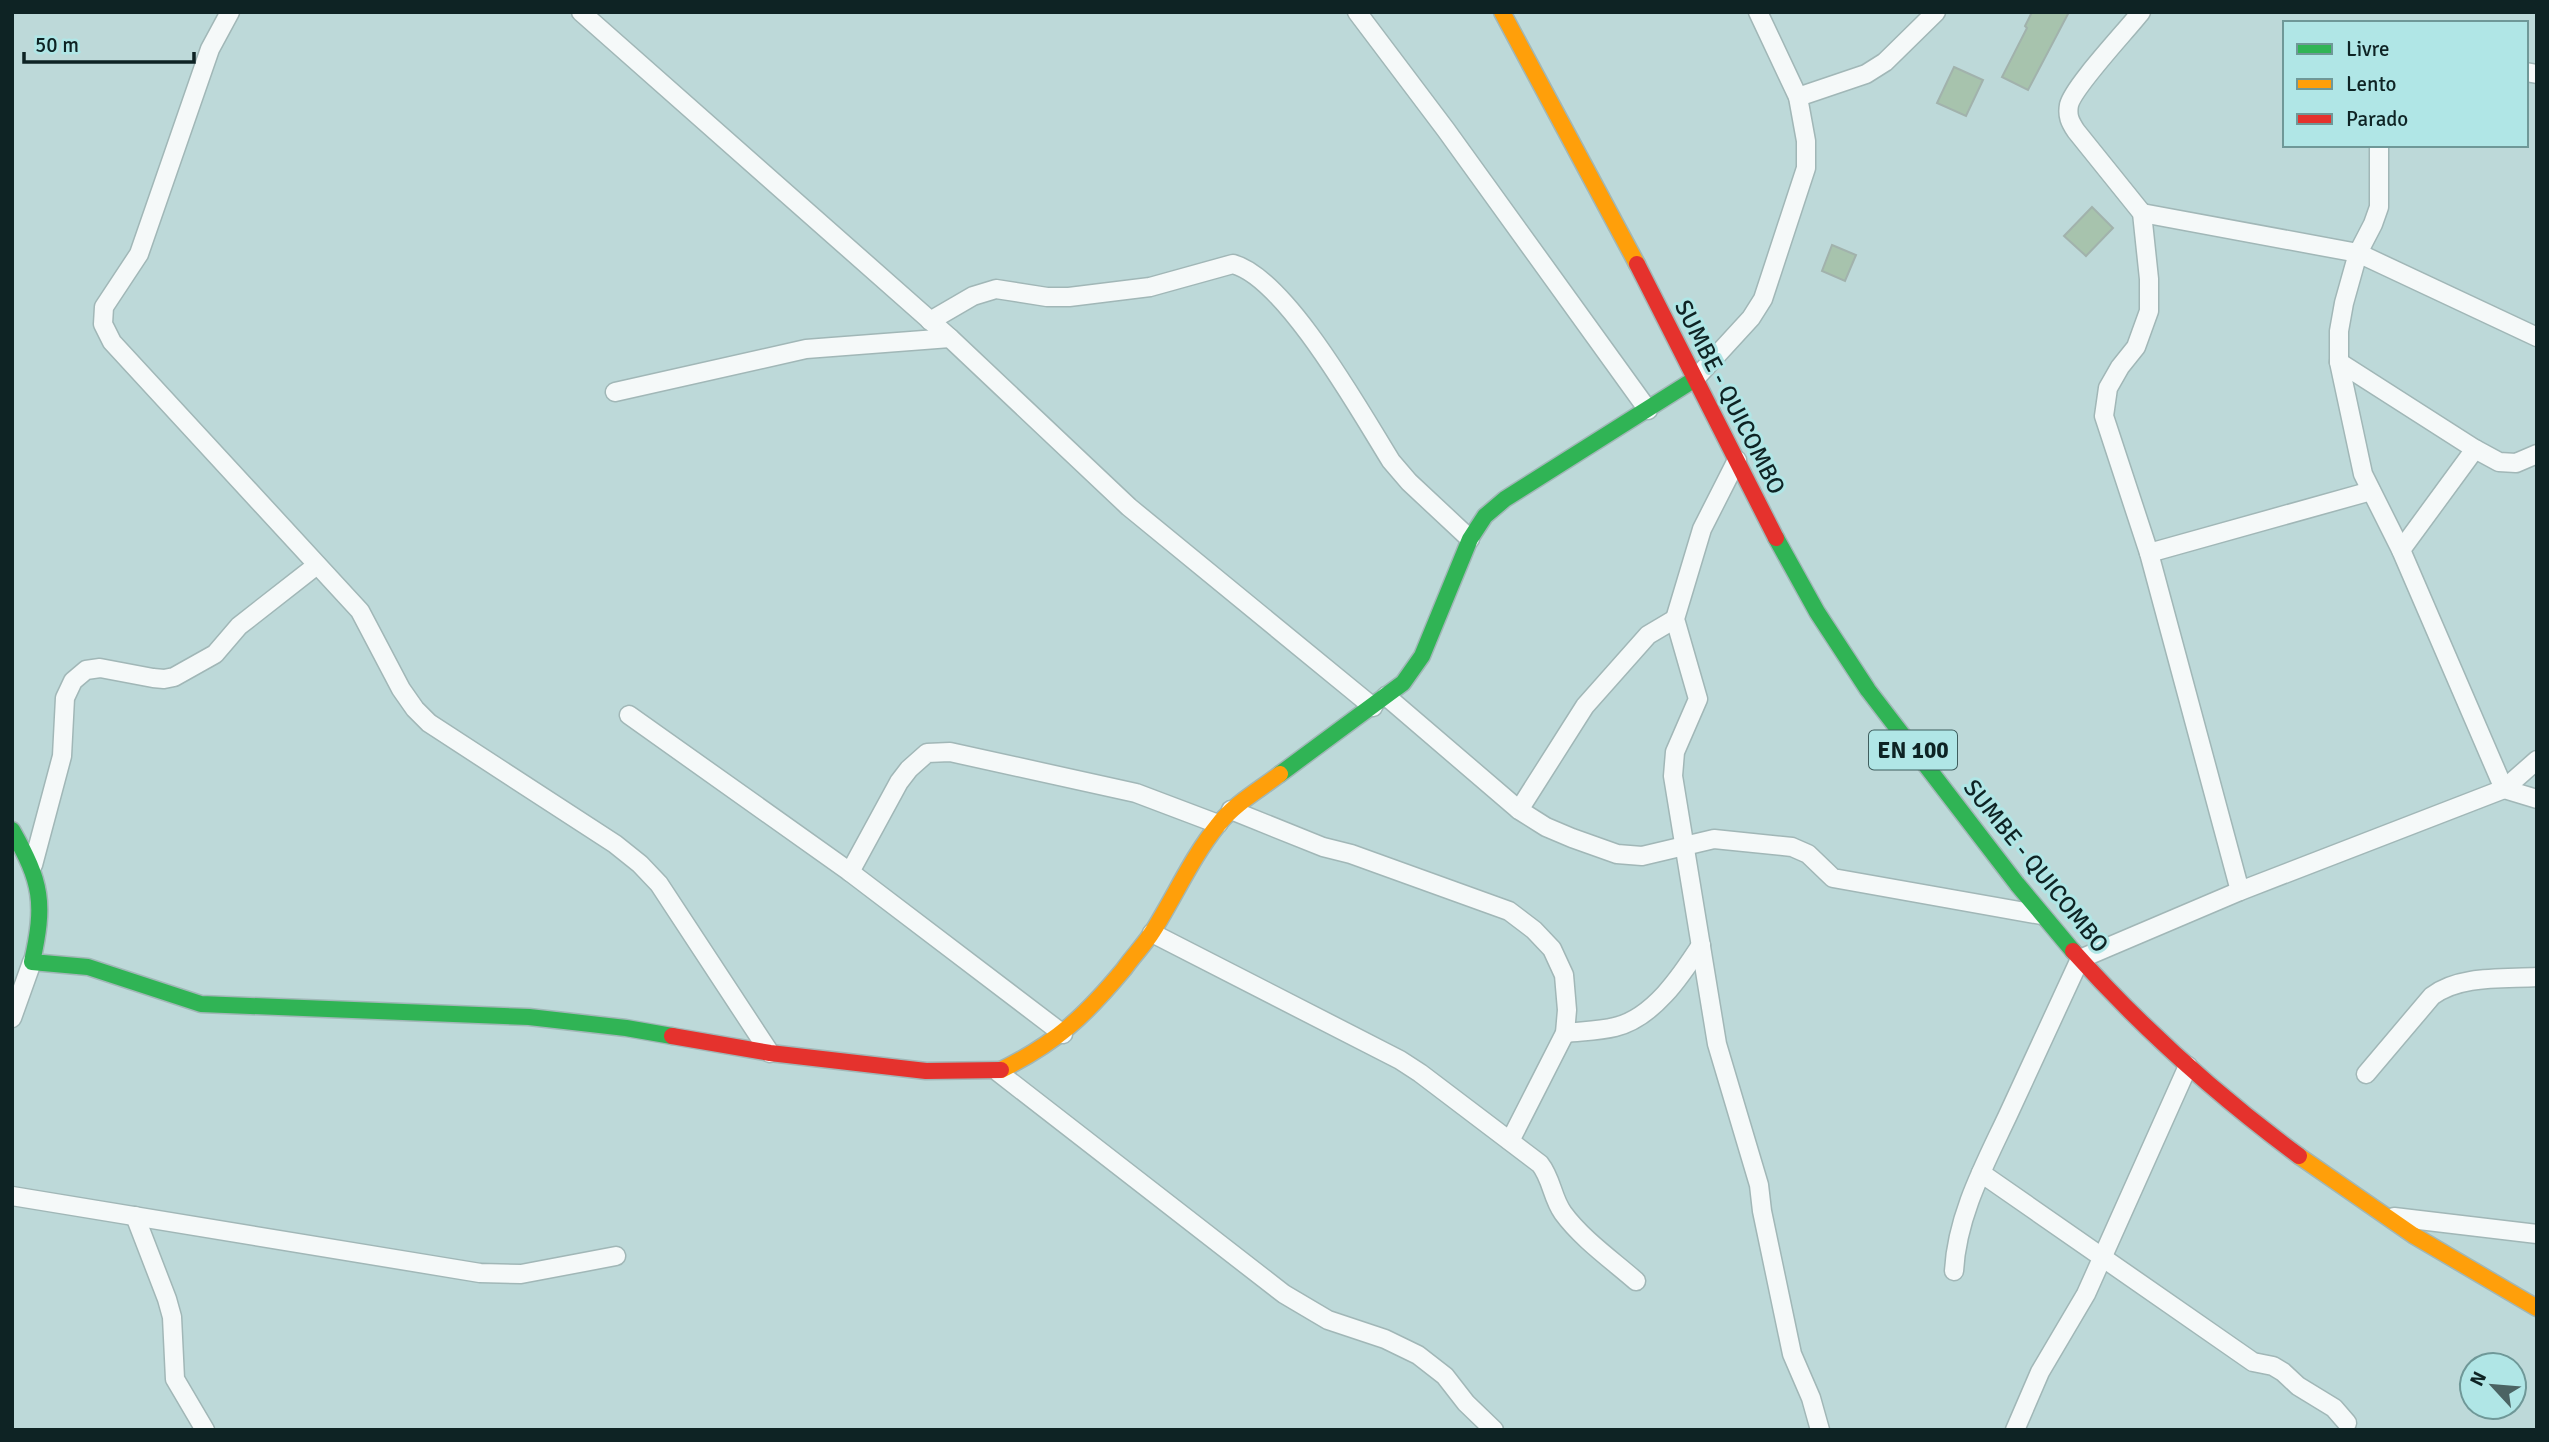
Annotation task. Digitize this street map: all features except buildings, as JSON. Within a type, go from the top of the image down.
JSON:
[{"type":"street","points":[[230,12],[210,49],[139,254],[104,307],[103,324],[111,342],[360,611],[401,688],[415,709],[429,723],[615,844],[659,884],[770,1053]]},
{"type":"street","points":[[581,12],[950,338],[1129,507],[1519,810],[1546,827],[1617,854],[1642,856],[1723,839],[1792,847],[1808,854],[1833,878],[2042,915]]},
{"type":"street","points":[[1357,12],[1446,130],[1648,410]]},
{"type":"street","name":"SUMBE - QUICOMBO","points":[[1502,12],[1675,337],[1782,552],[1840,649],[1894,725],[2042,915],[2080,959],[2188,1066],[2293,1150],[2380,1215],[2537,1308]]},
{"type":"street","points":[[32,962],[88,967],[201,1004],[529,1017],[626,1028],[770,1053],[926,1071],[998,1072],[1034,1054],[1063,1034],[1096,1003],[1152,933],[1217,824],[1231,810],[1403,683],[1422,656],[1470,539],[1485,516],[1505,499],[1695,379],[1751,318],[1763,299],[1806,168],[1806,141],[1798,97],[1758,12]]},
{"type":"street","points":[[1798,97],[1866,74],[1885,62],[1936,12]]},
{"type":"street","points":[[2141,12],[2078,88],[2070,102],[2068,119],[2142,213],[2149,279],[2148,311],[2136,347],[2108,388],[2104,416],[2149,553],[2239,891]]},
{"type":"street","points":[[2379,147],[2379,207],[2374,224],[2358,253],[2339,331],[2339,362],[2358,454],[2363,474],[2401,550],[2504,789],[2537,799]]},
{"type":"street","points":[[2142,213],[2358,253],[2537,337]]},
{"type":"street","points":[[930,321],[973,296],[996,289],[1047,297],[1069,297],[1150,287],[1233,264],[1243,266],[1253,272],[1297,317],[1391,461],[1409,482],[1470,539]]},
{"type":"street","points":[[615,393],[806,349],[950,338]]},
{"type":"street","points":[[2339,362],[2475,449],[2499,461],[2516,463],[2537,454]]},
{"type":"street","points":[[2401,550],[2475,449]]},
{"type":"street","points":[[1737,460],[1702,529],[1675,619],[1698,699],[1675,752],[1673,764],[1717,1044],[1759,1185],[1792,1354],[1811,1398],[1820,1430]]},
{"type":"street","points":[[2149,553],[2371,491]]},
{"type":"street","points":[[33,865],[62,757],[65,698],[73,681],[86,670],[100,668],[153,678],[174,677],[215,654],[239,626],[317,565]]},
{"type":"street","points":[[1519,810],[1585,706],[1648,635],[1675,619]]},
{"type":"street","points":[[629,715],[850,872],[1063,1034]]},
{"type":"street","points":[[850,872],[899,782],[927,753],[950,752],[1136,793],[1217,824]]},
{"type":"street","points":[[1954,1270],[1955,1247],[1961,1223],[1981,1173],[2080,959],[2239,891],[2504,789],[2537,760]]},
{"type":"street","points":[[1231,810],[1323,847],[1351,854],[1509,911],[1534,930],[1552,949],[1564,975],[1567,1010],[1565,1033],[1510,1142]]},
{"type":"street","points":[[12,830],[33,865],[42,909],[32,962],[12,1018]]},
{"type":"street","points":[[1152,933],[1401,1060],[1540,1164],[1546,1171],[1555,1198],[1571,1223],[1636,1280]]},
{"type":"street","points":[[1565,1033],[1615,1027],[1629,1022],[1674,986],[1701,945]]},
{"type":"street","points":[[2366,1074],[2432,996],[2442,989],[2456,983],[2537,976]]},
{"type":"street","points":[[2015,1430],[2040,1372],[2081,1305],[2188,1066]]},
{"type":"street","points":[[998,1072],[1284,1294],[1328,1320],[1385,1339],[1418,1354],[1445,1376],[1466,1403],[1494,1430]]},
{"type":"street","points":[[1981,1173],[2253,1362],[2273,1366],[2283,1372],[2334,1408],[2347,1423]]},
{"type":"street","points":[[12,1196],[480,1273],[521,1274],[616,1256]]},
{"type":"street","points":[[2380,1215],[2537,1234]]},
{"type":"street","points":[[135,1216],[172,1317],[175,1379],[205,1430]]},
{"type":"traffic: fast","points":[[1280,774],[1403,683],[1422,656],[1470,539],[1485,516],[1505,499],[1695,379]]},
{"type":"traffic: fast","points":[[1776,538],[1817,612],[1868,690],[2017,884],[2073,951]]},
{"type":"traffic: fast","points":[[12,830],[30,865],[38,894],[39,924],[32,962],[88,967],[201,1004],[529,1017],[672,1036]]},
{"type":"traffic: slow","points":[[1502,12],[1637,264]]},
{"type":"traffic: slow","points":[[1001,1070],[1054,1039],[1096,1001],[1150,936],[1192,863],[1224,817],[1280,774]]},
{"type":"traffic: slow","points":[[2299,1156],[2413,1235],[2537,1308]]},
{"type":"traffic: jam","points":[[1637,264],[1776,538]]},
{"type":"traffic: jam","points":[[2073,951],[2125,1006],[2181,1059],[2299,1156]]},
{"type":"traffic: jam","points":[[672,1036],[770,1053],[926,1071],[1001,1070]]}]
